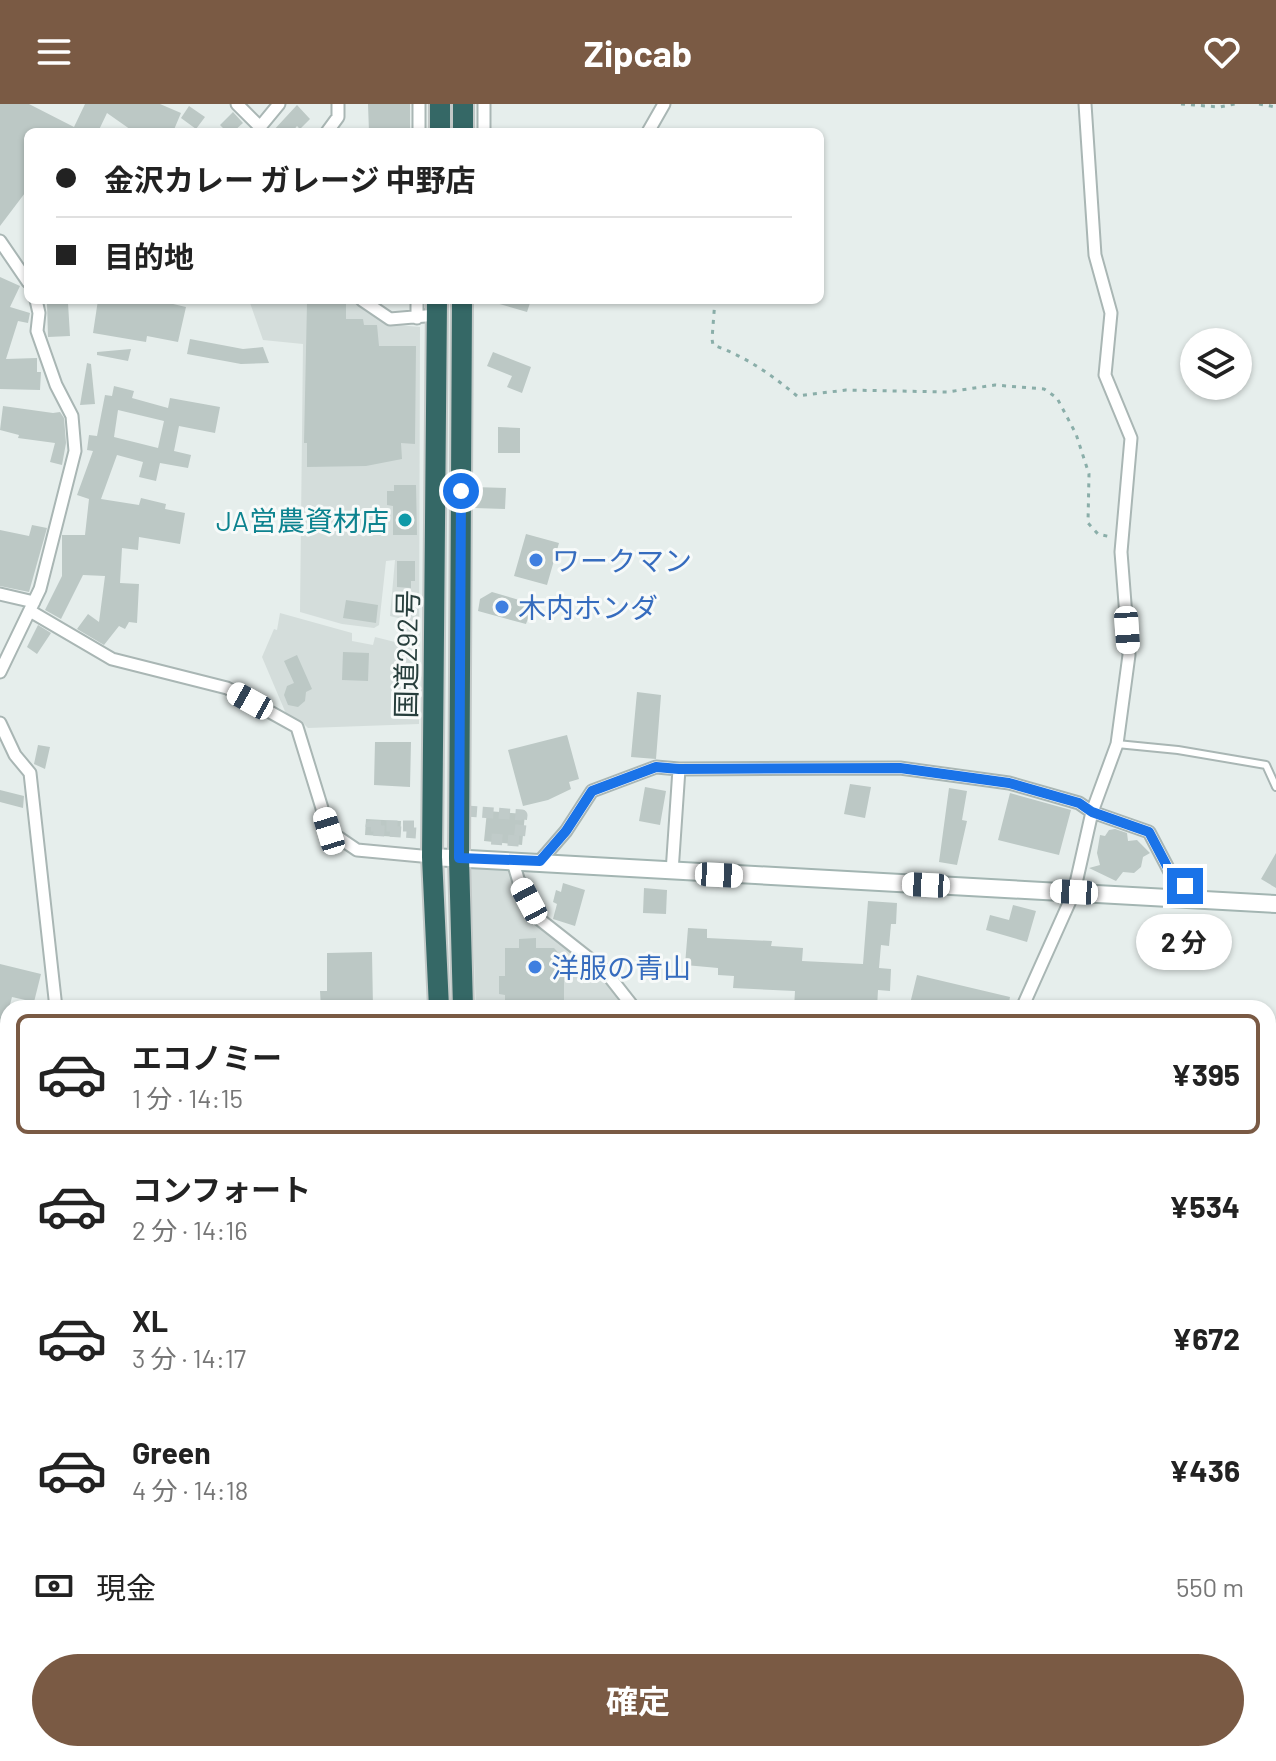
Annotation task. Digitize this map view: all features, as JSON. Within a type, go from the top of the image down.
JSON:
[{"type":"highway","points":[[440,104],[440,128]]},
{"type":"highway","points":[[463,104],[463,128]]},
{"type":"highway","name":"国道292号","points":[[463,1000],[459,858],[467,304]]},
{"type":"highway","name":"国道292号","points":[[431,311],[432,857],[439,1000]]},
{"type":"street","points":[[237,104],[260,127],[279,104]]},
{"type":"street","points":[[330,128],[338,117],[338,104]]},
{"type":"street","points":[[419,104],[419,128]]},
{"type":"street","points":[[484,104],[484,128]]},
{"type":"street","points":[[650,128],[664,104]]},
{"type":"street","points":[[1026,1000],[1074,892],[1092,812],[1117,744],[1129,655],[1121,552],[1131,438],[1105,375],[1111,313],[1095,255],[1085,104]]},
{"type":"street","points":[[0,241],[24,265]]},
{"type":"street","points":[[0,672],[40,589],[75,451],[72,416],[56,385],[37,331],[37,304]]},
{"type":"street","points":[[368,304],[390,319],[431,311]]},
{"type":"street","points":[[0,594],[32,606],[112,659],[227,688],[297,727],[329,831],[357,850],[672,872],[1276,904]]},
{"type":"street","points":[[0,723],[15,755],[30,773],[55,1000]]},
{"type":"street","points":[[540,861],[566,831],[592,791],[656,767],[900,768],[1009,783],[1079,803],[1092,812],[1149,832],[1170,872],[1200,901]]},
{"type":"street","points":[[672,872],[679,769]]},
{"type":"street","points":[[513,862],[519,882],[539,919],[605,971],[628,1000]]},
{"type":"lane","points":[[1117,744],[1178,750],[1266,765],[1276,787]]},
{"type":"path","points":[[1181,104],[1219,107],[1235,104]]},
{"type":"path","points":[[1259,104],[1276,107]]},
{"type":"path","points":[[715,304],[713,345],[730,351],[773,376],[797,396],[846,390],[947,392],[995,385],[1044,389],[1057,398],[1076,434],[1089,474],[1088,523],[1098,534],[1122,539]]},
{"type":"shaded area","points":[[250,304],[360,304],[387,324],[420,327],[419,646],[400,641],[402,619],[390,616],[395,560],[386,561],[379,625],[374,628],[342,624],[300,612],[303,344],[263,340]]},
{"type":"shaded area","points":[[280,613],[352,633],[352,641],[373,645],[375,637],[419,648],[419,724],[308,728],[287,716],[262,657],[274,629],[277,630]]},
{"type":"shaded area","points":[[470,859],[513,862],[539,919],[605,971],[628,1000],[476,1000]]},
{"type":"building","points":[[0,104],[29,104],[74,127],[85,104],[160,104],[181,113],[175,128],[128,128],[107,113],[100,128],[24,128],[24,194],[0,226]]},
{"type":"building","points":[[368,104],[410,104],[410,128],[369,128]]},
{"type":"building","points":[[297,105],[310,119],[301,128],[276,128]]},
{"type":"building","points":[[189,106],[205,117],[197,128],[181,118]]},
{"type":"building","points":[[233,112],[243,123],[237,128],[223,128],[220,125]]},
{"type":"building","points":[[0,277],[20,286],[10,307],[30,313],[28,323],[18,321],[6,359],[37,358],[37,372],[41,372],[40,390],[0,389]]},
{"type":"building","points":[[47,304],[68,304],[70,336],[48,337]]},
{"type":"building","points":[[97,304],[173,304],[186,307],[178,342],[147,336],[146,342],[93,333]]},
{"type":"building","points":[[307,304],[346,304],[346,319],[363,319],[364,325],[377,325],[379,346],[416,346],[415,444],[401,443],[402,459],[366,466],[307,467],[307,443],[304,443]]},
{"type":"building","points":[[499,304],[530,304],[527,312]]},
{"type":"building","points":[[190,339],[243,349],[263,347],[269,363],[241,364],[187,354]]},
{"type":"building","points":[[131,349],[128,361],[97,355],[97,352]]},
{"type":"building","points":[[493,352],[531,367],[522,393],[507,387],[512,376],[487,366]]},
{"type":"building","points":[[87,363],[91,364],[95,404],[80,405]]},
{"type":"building","points":[[114,386],[134,391],[132,398],[168,408],[170,398],[220,407],[215,433],[179,426],[174,451],[191,455],[188,468],[160,463],[156,481],[139,477],[143,462],[117,455],[101,499],[139,505],[141,498],[166,504],[165,509],[185,513],[180,544],[139,537],[138,550],[122,548],[120,583],[139,584],[137,623],[129,622],[125,629],[119,626],[104,645],[77,629],[88,614],[99,622],[105,576],[83,575],[61,619],[45,610],[62,576],[62,535],[85,535],[89,499],[77,495],[93,451],[87,450],[89,435],[97,436],[105,395],[112,396]],"holes":[[[118,410],[164,421],[158,448],[114,437]]]},
{"type":"building","points":[[3,406],[60,412],[64,418],[66,443],[62,465],[50,462],[55,443],[18,438],[19,435],[0,430]]},
{"type":"building","points":[[498,427],[520,428],[520,453],[498,453]]},
{"type":"building","name":"JA営農資材店","points":[[394,485],[416,485],[417,535],[393,535],[393,506],[387,505],[387,491],[394,491]]},
{"type":"building","points":[[474,487],[506,488],[505,509],[474,508]]},
{"type":"building","points":[[32,525],[47,528],[29,592],[0,586],[0,530],[29,536]]},
{"type":"building","name":"ワークマン","points":[[526,534],[559,543],[547,585],[514,576]]},
{"type":"building","points":[[397,561],[415,561],[415,581],[411,581],[411,588],[397,587]]},
{"type":"building","points":[[492,592],[533,604],[526,624],[478,611],[480,599]]},
{"type":"building","points":[[346,600],[378,605],[376,623],[343,618]]},
{"type":"building","points":[[38,625],[51,633],[37,654],[27,647]]},
{"type":"building","points":[[343,652],[369,653],[368,681],[342,680]]},
{"type":"building","points":[[297,655],[312,689],[306,692],[305,701],[298,707],[288,705],[284,695],[287,686],[294,683],[284,661]]},
{"type":"building","points":[[637,692],[661,695],[656,759],[631,757]]},
{"type":"building","points":[[567,735],[579,779],[569,782],[571,789],[548,800],[523,806],[508,750]]},
{"type":"building","points":[[375,742],[411,742],[410,787],[374,785]]},
{"type":"building","points":[[38,745],[50,747],[45,769],[34,764]]},
{"type":"building","points":[[850,784],[871,787],[865,818],[844,814]]},
{"type":"building","points":[[645,787],[666,791],[660,825],[639,821]]},
{"type":"building","points":[[949,788],[967,791],[962,820],[967,821],[957,865],[939,862]]},
{"type":"building","points":[[0,790],[24,796],[23,808],[0,802]]},
{"type":"building","points":[[1010,793],[1071,810],[1059,855],[998,840]]},
{"type":"building","points":[[487,811],[525,814],[522,845],[484,841]]},
{"type":"building","points":[[366,819],[401,821],[400,837],[365,835]]},
{"type":"building","points":[[1109,830],[1127,833],[1128,841],[1137,840],[1150,853],[1143,857],[1141,867],[1134,873],[1123,872],[1116,881],[1089,868],[1100,865],[1097,853],[1100,835],[1105,836]]},
{"type":"building","points":[[1276,853],[1276,888],[1261,879]]},
{"type":"building","points":[[563,883],[585,890],[575,926],[553,919],[557,904],[553,902],[556,890],[561,892]]},
{"type":"building","points":[[644,888],[667,890],[666,914],[643,913]]},
{"type":"building","points":[[868,901],[897,903],[896,924],[891,924],[889,946],[881,945],[879,968],[891,969],[890,991],[878,990],[877,1000],[794,1000],[795,991],[733,988],[734,976],[718,975],[718,968],[685,965],[688,928],[707,929],[707,938],[772,941],[771,946],[803,948],[802,961],[863,964]]},
{"type":"building","points":[[1013,905],[1036,911],[1027,942],[986,930],[990,915],[1009,920]]},
{"type":"building","name":"洋服の青山","points":[[536,938],[536,948],[554,948],[564,959],[564,1000],[505,1000],[505,995],[499,994],[499,976],[505,976],[505,948],[519,948],[519,939]]},
{"type":"building","points":[[372,952],[373,1000],[321,1000],[320,991],[327,991],[327,953]]},
{"type":"building","points":[[0,964],[41,974],[34,1000],[12,997],[11,1000],[0,1000]]},
{"type":"building","points":[[917,975],[1010,997],[1009,1000],[911,1000]]},
{"type":"tunnel","points":[[466,811],[522,815],[519,841],[491,839]]},
{"type":"tunnel","points":[[414,826],[371,826],[371,830],[416,833]]},
{"type":"place","name":"JA営農資材店","points":[[405,520]]},
{"type":"place","name":"ワークマン","points":[[536,560]]},
{"type":"place","name":"木内ホンダ","points":[[502,607]]},
{"type":"place","name":"洋服の青山","points":[[535,967]]},
{"type":"route","points":[[461,491],[459,858],[540,861],[566,831],[592,791],[656,767],[900,768],[1009,783],[1079,803],[1092,812],[1149,832],[1170,872],[1185,886]]}]
